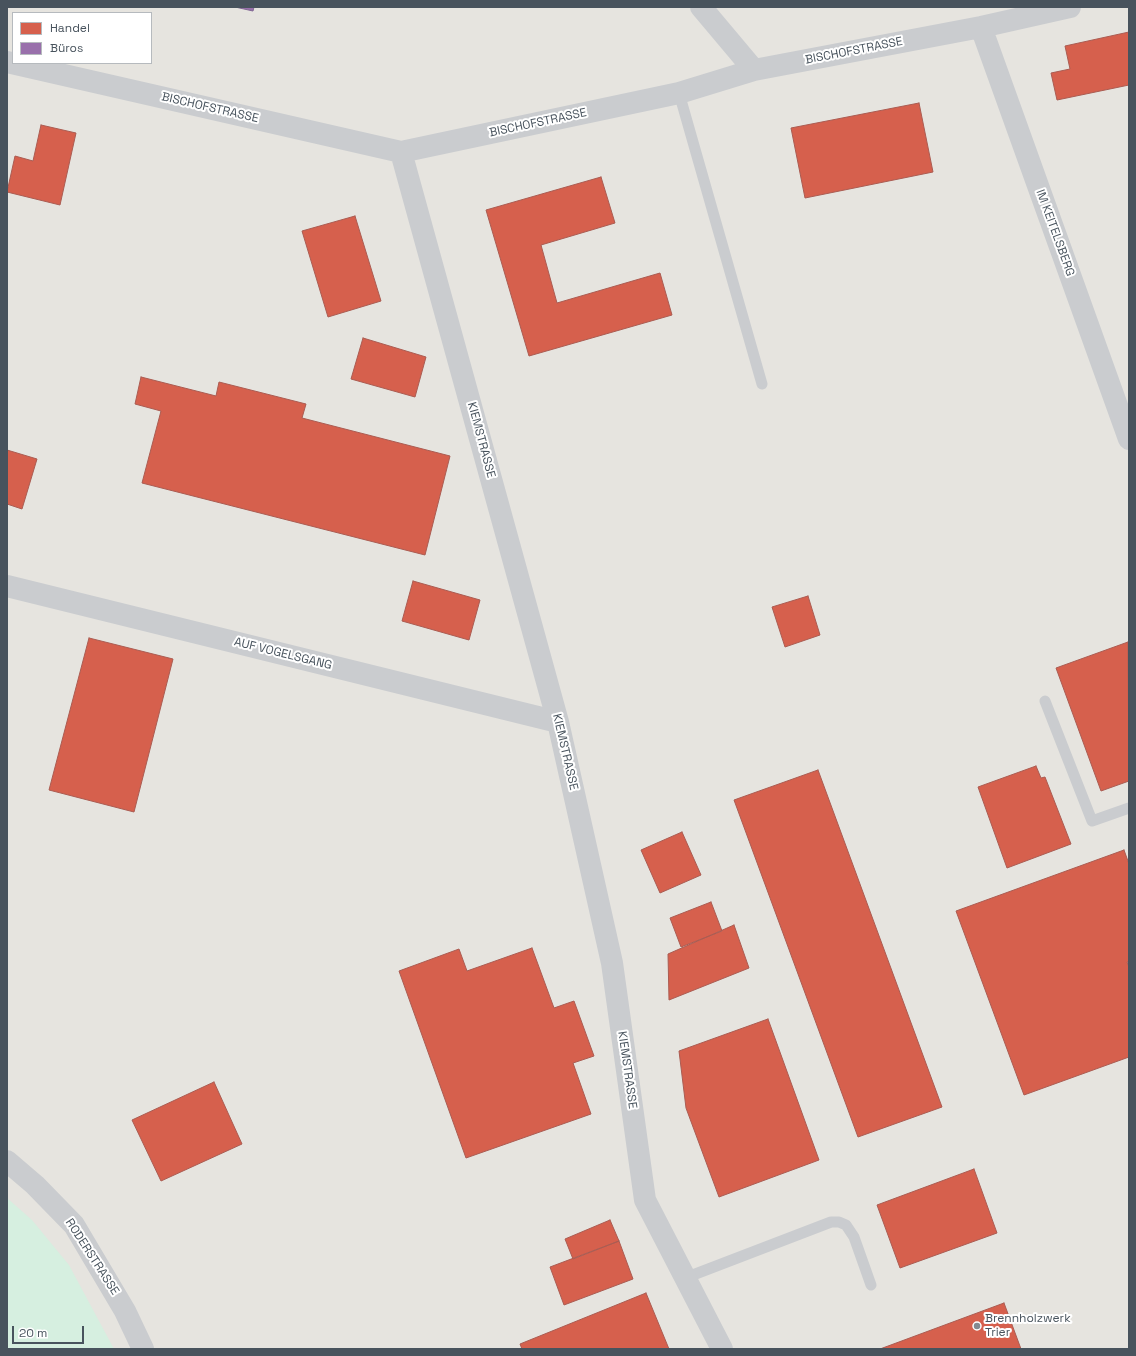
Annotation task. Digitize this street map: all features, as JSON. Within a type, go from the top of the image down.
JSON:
[{"type":"street","points":[[701,7],[754,70]]},
{"type":"street","name":"BISCHOFSTRASSE","points":[[16,64],[401,152],[679,93],[754,70],[982,27],[1070,7]]},
{"type":"street","name":"IM KEITELSBERG","points":[[982,27],[1129,439]]},
{"type":"street","name":"KIEMSTRASSE","points":[[401,152],[558,722],[612,963],[645,1200],[722,1349]]},
{"type":"street","name":"AUF VOGELSGANG","points":[[7,586],[558,722]]},
{"type":"street","name":"RODERSTRASSE","points":[[7,1161],[35,1185],[74,1225],[126,1311],[143,1349]]},
{"type":"lane","points":[[679,93],[762,384]]},
{"type":"lane","points":[[1045,701],[1092,821],[1129,808]]},
{"type":"lane","points":[[685,1278],[830,1222],[840,1222],[846,1225],[854,1237],[872,1285]]},
{"type":"shaded area","points":[[7,7],[1129,7],[1129,1349],[7,1349]]},
{"type":"green space","points":[[7,1198],[32,1220],[69,1265],[114,1349],[7,1349]]},
{"type":"building: Handel","points":[[1129,32],[1129,85],[1057,100],[1051,73],[1070,69],[1065,46]]},
{"type":"building: Handel","points":[[919,103],[933,172],[805,198],[791,128]]},
{"type":"building: Handel","points":[[41,125],[76,133],[60,205],[7,192],[15,156],[33,161]]},
{"type":"building: Handel","points":[[601,177],[615,223],[541,245],[557,303],[660,273],[672,315],[529,356],[486,210]]},
{"type":"building: Handel","points":[[355,216],[381,301],[328,317],[302,231]]},
{"type":"building: Handel","points":[[363,338],[426,357],[415,397],[351,379]]},
{"type":"building: Handel","points":[[141,377],[216,396],[219,382],[306,404],[302,418],[450,456],[425,555],[142,483],[161,411],[135,404]]},
{"type":"building: Handel","points":[[7,450],[37,459],[22,509],[7,504]]},
{"type":"building: Handel","points":[[413,581],[480,600],[469,640],[402,621]]},
{"type":"building: Handel","points":[[808,596],[820,635],[785,647],[772,607]]},
{"type":"building: Handel","points":[[89,638],[173,659],[134,812],[49,790]]},
{"type":"building: Handel","points":[[1128,642],[1129,781],[1101,791],[1056,668]]},
{"type":"building: Handel","points":[[1036,766],[1041,778],[1045,777],[1071,844],[1007,868],[978,787]]},
{"type":"building: Handel","points":[[818,770],[942,1107],[858,1137],[734,800]]},
{"type":"building: Handel","points":[[682,832],[701,875],[660,893],[641,850]]},
{"type":"building: Handel","points":[[1124,850],[1129,864],[1129,962],[1127,962],[1129,967],[1129,1057],[1024,1095],[956,911]]},
{"type":"building: Handel","points":[[711,902],[722,931],[681,947],[670,918]]},
{"type":"building: Handel","points":[[734,925],[749,968],[669,1000],[668,954]]},
{"type":"building: Handel","points":[[532,948],[554,1008],[574,1001],[594,1056],[573,1063],[591,1114],[466,1158],[399,971],[459,949],[467,971]]},
{"type":"building: Handel","points":[[768,1019],[819,1160],[719,1197],[686,1108],[679,1051]]},
{"type":"building: Handel","points":[[214,1082],[242,1144],[161,1181],[132,1120]]},
{"type":"building: Handel","points":[[974,1169],[997,1233],[900,1268],[877,1205]]},
{"type":"building: Handel","points":[[610,1220],[619,1241],[573,1259],[565,1239]]},
{"type":"building: Handel","points":[[619,1241],[633,1279],[564,1305],[550,1267]]},
{"type":"building: Handel","points":[[646,1293],[669,1349],[522,1349],[520,1344]]},
{"type":"building: Handel","name":"Brennholzwerk Trier","points":[[1004,1303],[1021,1349],[880,1349]]},
{"type":"building: Büros","points":[[235,7],[254,7],[253,11]]},
{"type":"place","name":"Brennholzwerk Trier","points":[[977,1326]]}]
